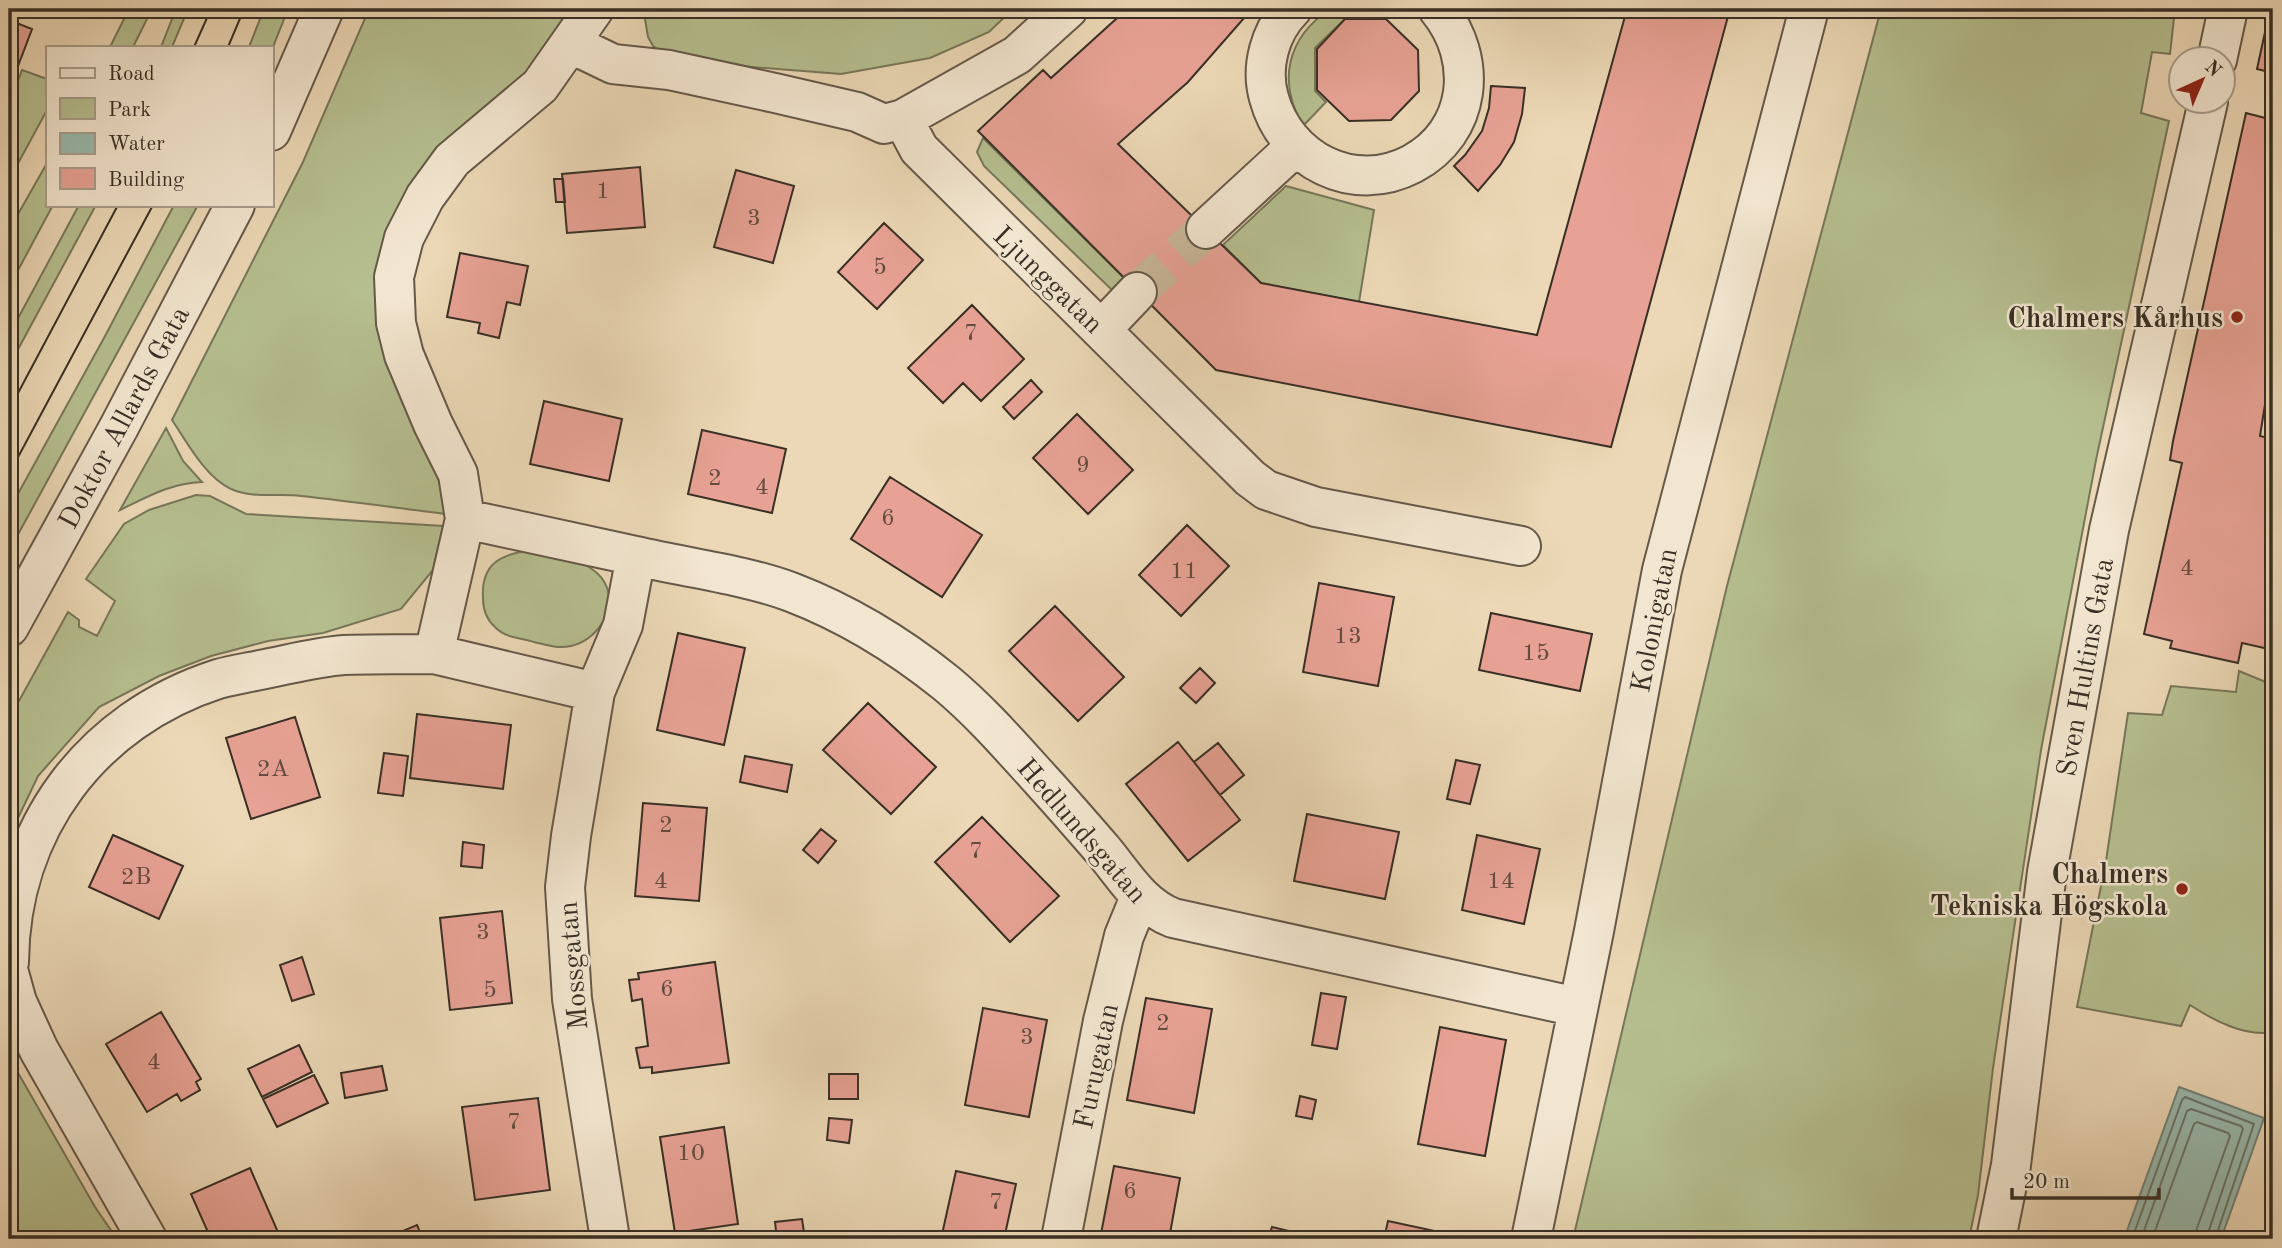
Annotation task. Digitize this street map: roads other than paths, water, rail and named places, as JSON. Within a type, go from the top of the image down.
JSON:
[{"type":"street","points":[[273,126],[324,9]]},
{"type":"street","points":[[434,654],[465,519],[458,474],[433,424],[404,355],[396,323],[394,278],[404,238],[425,197],[452,160],[540,86],[594,9]]},
{"type":"street","points":[[573,40],[586,51],[612,64],[669,70],[775,93],[857,112],[884,124],[903,119],[1017,55],[1068,9]]},
{"type":"street","points":[[1292,9],[1276,30],[1269,50],[1267,91],[1273,111],[1295,146],[1330,169],[1371,175],[1392,171],[1428,153],[1443,138],[1454,121],[1465,80],[1464,60],[1458,40],[1438,9]]},
{"type":"street","name":"Kolonigatan","points":[[1531,1239],[1594,931],[1662,569],[1809,9]]},
{"type":"street","points":[[2220,46],[2228,9]]},
{"type":"street","name":"Sven Hultins Gata","points":[[1996,1239],[2011,1166],[2047,872],[2109,530],[2205,116]]},
{"type":"street","name":"Ljunggatan","points":[[903,119],[919,149],[1250,478],[1266,490],[1316,507],[1521,546]]},
{"type":"street","points":[[1206,229],[1295,146]]},
{"type":"street","name":"Doktor Allards Gata","points":[[9,627],[119,427],[234,206]]},
{"type":"street","points":[[1101,330],[1137,292]]},
{"type":"street","name":"Hedlundsgatan","points":[[465,519],[752,581],[789,592],[830,609],[915,661],[948,685],[1068,809],[1139,897],[1156,912],[1172,918],[1577,1007]]},
{"type":"street","name":"Mossgatan","points":[[610,1239],[572,999],[565,887],[595,692],[623,625],[636,556]]},
{"type":"street","points":[[9,962],[9,935],[17,889],[35,838],[50,809],[83,764],[132,720],[159,704],[219,679],[341,656],[434,654],[595,692]]},
{"type":"street","name":"Furugatan","points":[[1061,1239],[1103,1020],[1124,936],[1139,897]]},
{"type":"street","points":[[9,973],[17,1002],[39,1050],[147,1239]]},
{"type":"water","points":[[2179,1087],[2264,1118],[2221,1239],[2124,1239]]},
{"type":"tunnel","points":[[1137,292],[1206,229]]},
{"type":"tram line","points":[[194,46],[211,9]]},
{"type":"tram line","points":[[228,46],[244,9]]},
{"type":"tram line","points":[[9,410],[117,206]]},
{"type":"tram line","points":[[9,474],[152,206]]},
{"type":"place","name":"Chalmers Kårhus","points":[[2237,317]]},
{"type":"place","name":"Chalmers Tekniska Högskola","points":[[2182,889]]}]
